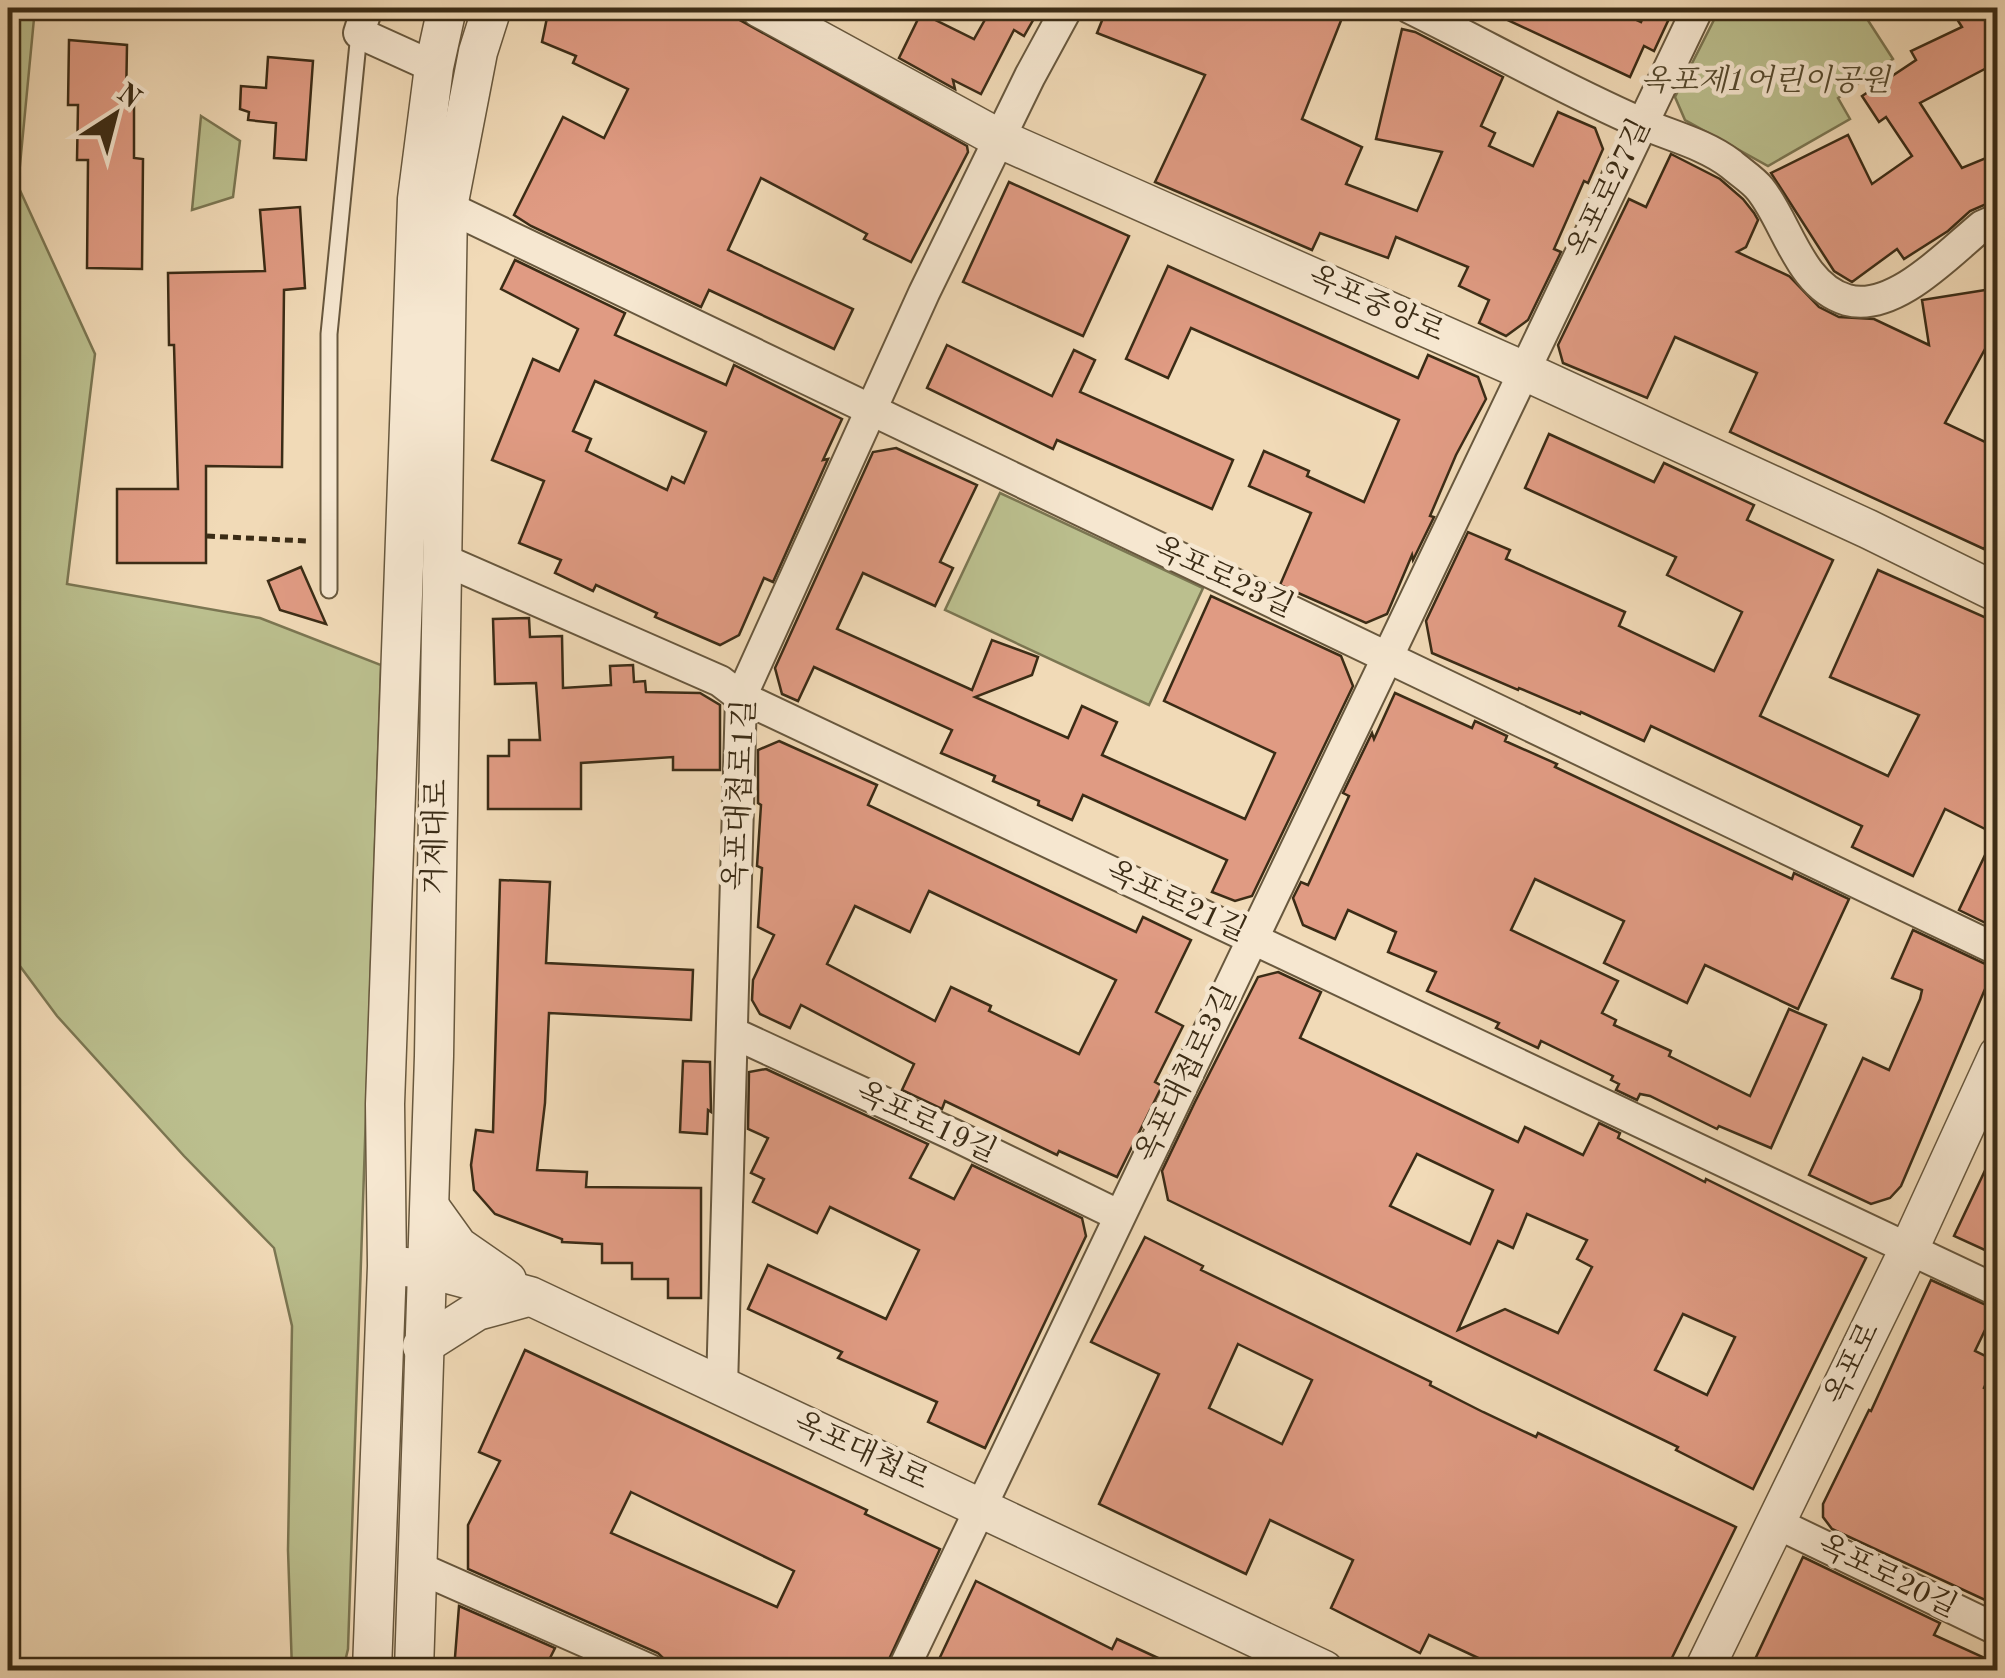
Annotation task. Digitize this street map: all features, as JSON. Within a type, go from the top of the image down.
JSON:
[{"type":"street","name":"거제대로","points":[[372,1670],[387,1266],[385,1104],[417,198],[434,67],[447,8]]},
{"type":"street","name":"거제대로","points":[[414,1670],[422,1346],[429,1269],[448,208],[478,52],[492,8]]},
{"type":"street","name":"옥포중앙로","points":[[760,8],[1000,139],[1522,370],[1998,592]]},
{"type":"street","name":"옥포대첩로1길","points":[[722,1387],[741,697],[869,410],[1000,139],[1049,65],[1067,8]]},
{"type":"street","points":[[1410,8],[1642,124],[1726,160],[1760,189],[1795,252],[1819,282],[1845,300],[1866,302],[1889,297],[1998,218]]},
{"type":"street","name":"옥포로27길","points":[[1522,370],[1698,8]]},
{"type":"street","points":[[363,20],[434,67]]},
{"type":"street","name":"옥포로23길","points":[[448,208],[1998,950]]},
{"type":"street","name":"옥포대첩로3길","points":[[903,1670],[1390,657],[1522,370]]},
{"type":"street","name":"옥포로21길","points":[[442,559],[720,682],[741,697],[1998,1291]]},
{"type":"street","name":"옥포로19길","points":[[732,1033],[1118,1216]]},
{"type":"street","name":"옥포로","points":[[1704,1670],[1998,1056]]},
{"type":"street","points":[[430,1207],[458,1246],[530,1296]]},
{"type":"street","name":"옥포대첩로","points":[[387,1266],[429,1269],[530,1296],[1324,1670]]},
{"type":"street","points":[[422,1346],[477,1311],[530,1296]]},
{"type":"street","name":"옥포로20길","points":[[1776,1523],[1998,1630]]},
{"type":"street","points":[[417,1568],[650,1670]]},
{"type":"lane","points":[[329,590],[329,334],[363,20]]},
{"type":"path","points":[[206,536],[329,542]]},
{"type":"green space","points":[[8,8],[35,8],[18,186],[95,354],[67,584],[260,618],[381,665],[348,1649],[343,1670],[292,1670],[288,1550],[292,1326],[274,1248],[57,1016],[8,950]]},
{"type":"green space","name":"옥포제1어린이공원","points":[[1720,8],[1814,8],[1833,16],[1860,8],[1893,59],[1838,98],[1850,119],[1768,166],[1685,120],[1675,97]]},
{"type":"green space","points":[[201,116],[240,141],[233,197],[192,210]]},
{"type":"green space","points":[[1000,493],[1203,588],[1149,705],[945,610]]},
{"type":"building","points":[[549,8],[718,8],[967,146],[968,152],[911,262],[761,178],[728,250],[853,309],[834,349],[709,290],[701,307],[514,215],[563,117],[604,138],[628,89],[573,63],[576,56],[542,42]]},
{"type":"building","points":[[973,8],[1040,8],[1024,36],[1014,30],[981,94],[953,80],[955,89],[899,58],[921,13],[974,39],[987,16]]},
{"type":"building","points":[[1107,8],[1346,8],[1302,119],[1362,147],[1346,184],[1417,211],[1442,152],[1376,139],[1402,29],[1503,77],[1481,126],[1495,133],[1489,146],[1533,166],[1558,112],[1595,128],[1603,149],[1554,249],[1561,252],[1528,320],[1506,336],[1479,323],[1489,300],[1459,286],[1468,267],[1396,237],[1388,258],[1320,233],[1312,250],[1155,182],[1205,75],[1097,33]]},
{"type":"building","points":[[1482,8],[1611,8],[1641,22],[1647,8],[1674,8],[1654,51],[1644,46],[1630,77]]},
{"type":"building","points":[[1950,8],[1998,8],[1998,62],[1920,103],[1962,168],[1998,153],[1998,199],[1970,211],[1948,231],[1904,259],[1897,249],[1852,282],[1834,271],[1771,173],[1848,135],[1872,184],[1912,156],[1886,117],[1879,122],[1862,96],[1916,60],[1911,51],[1962,27]]},
{"type":"building","points":[[69,40],[127,45],[126,104],[134,104],[134,158],[143,159],[142,269],[87,268],[88,160],[77,160],[78,105],[68,105]]},
{"type":"building","points":[[268,57],[313,61],[306,160],[274,158],[276,123],[248,120],[249,112],[240,109],[241,86],[266,88]]},
{"type":"building","points":[[1671,154],[1720,179],[1754,213],[1758,220],[1746,247],[1737,252],[1789,276],[1819,307],[1839,317],[1874,319],[1929,345],[1922,300],[1998,288],[1998,325],[1945,423],[1998,448],[1998,520],[1984,549],[1730,432],[1757,373],[1675,337],[1647,398],[1563,363],[1558,345],[1629,199],[1646,207]]},
{"type":"building","points":[[1009,182],[1129,236],[1083,336],[963,282]]},
{"type":"building","points":[[300,207],[305,288],[284,290],[282,467],[206,466],[206,563],[117,563],[117,489],[178,489],[168,273],[265,271],[260,210]]},
{"type":"building","points":[[515,260],[625,313],[615,335],[726,385],[734,365],[842,419],[773,582],[764,578],[739,635],[720,645],[655,617],[657,613],[596,585],[593,591],[555,573],[561,560],[519,543],[544,481],[492,460],[533,359],[559,371],[578,329],[501,289]],"holes":[[[595,381],[706,432],[684,483],[672,477],[667,490],[586,451],[591,439],[573,431]]]},
{"type":"building","points":[[1168,266],[1418,378],[1428,355],[1478,377],[1486,399],[1456,455],[1430,516],[1434,517],[1413,560],[1412,555],[1387,614],[1366,623],[1280,585],[1311,513],[1249,486],[1264,451],[1364,502],[1399,420],[1191,328],[1168,378],[1126,359]]},
{"type":"building","points":[[947,345],[1052,396],[1074,350],[1095,360],[1080,392],[1233,460],[1212,509],[1057,440],[1053,449],[927,388]]},
{"type":"building","points":[[1549,434],[1654,482],[1664,463],[1754,505],[1747,520],[1833,560],[1760,716],[1888,776],[1919,715],[1830,677],[1878,570],[1998,623],[1998,929],[1959,910],[1995,834],[1945,809],[1913,876],[1852,847],[1862,826],[1651,726],[1644,741],[1432,653],[1426,621],[1468,532],[1510,550],[1506,559],[1625,612],[1619,626],[1714,671],[1742,612],[1667,575],[1676,557],[1525,488]]},
{"type":"building","points":[[896,448],[977,485],[940,562],[953,568],[935,606],[863,573],[837,629],[972,690],[992,640],[1038,657],[1032,675],[975,697],[1068,738],[1082,706],[1117,722],[1102,755],[1245,819],[1275,753],[1164,701],[1211,596],[1341,656],[1353,686],[1252,896],[1235,901],[1212,892],[1227,860],[1083,795],[1072,820],[1038,805],[1039,801],[993,781],[995,776],[941,753],[952,730],[814,667],[798,701],[782,694],[775,668],[873,452]]},
{"type":"building","points":[[301,567],[326,624],[280,610],[268,581]]},
{"type":"building","points":[[529,618],[530,637],[562,636],[563,688],[611,685],[610,666],[633,665],[634,682],[645,681],[646,692],[700,693],[720,705],[720,770],[673,770],[673,757],[581,763],[581,809],[488,809],[488,756],[509,756],[509,740],[540,740],[536,683],[495,684],[493,619]]},
{"type":"building","points":[[1395,693],[1472,728],[1475,721],[1507,736],[1505,741],[1557,764],[1555,767],[1792,879],[1794,873],[1849,899],[1798,1009],[1705,965],[1687,1003],[1604,963],[1624,921],[1535,879],[1511,930],[1618,981],[1602,1013],[1616,1020],[1614,1025],[1671,1051],[1669,1056],[1750,1096],[1789,1009],[1826,1025],[1771,1148],[1719,1126],[1717,1129],[1650,1096],[1640,1094],[1637,1100],[1616,1090],[1619,1084],[1611,1080],[1613,1076],[1541,1041],[1538,1048],[1496,1028],[1499,1023],[1427,991],[1436,972],[1388,952],[1396,932],[1348,910],[1335,939],[1303,925],[1293,898],[1301,882],[1308,885],[1349,796],[1343,793]]},
{"type":"building","points":[[779,741],[877,785],[868,805],[1136,932],[1143,917],[1191,940],[1156,1012],[1183,1026],[1155,1082],[1162,1086],[1117,1177],[1059,1151],[1057,1155],[945,1101],[942,1109],[902,1090],[914,1064],[801,1005],[790,1028],[760,1014],[752,1000],[753,980],[774,935],[758,927],[762,868],[757,866],[761,805],[758,750]],"holes":[[[929,891],[1116,980],[1079,1054],[989,1011],[991,1006],[951,987],[935,1021],[827,964],[855,906],[910,932]]]},
{"type":"building","points":[[500,880],[550,882],[546,963],[693,970],[691,1020],[549,1013],[537,1170],[587,1172],[586,1187],[701,1188],[701,1298],[668,1298],[668,1279],[632,1279],[632,1263],[602,1263],[602,1244],[562,1242],[495,1214],[474,1190],[471,1165],[476,1130],[493,1132]]},
{"type":"building","points":[[1913,930],[1994,968],[1901,1186],[1890,1198],[1871,1204],[1809,1175],[1863,1058],[1889,1070],[1920,999],[1922,990],[1892,978]]},
{"type":"building","points":[[1278,972],[1321,992],[1300,1038],[1518,1142],[1525,1127],[1583,1155],[1599,1123],[1620,1133],[1618,1138],[1705,1182],[1706,1179],[1866,1258],[1753,1489],[1676,1450],[1678,1447],[1168,1200],[1162,1171],[1258,977]],"holes":[[[1417,1154],[1493,1190],[1470,1244],[1390,1206]],[[1527,1214],[1587,1240],[1577,1259],[1592,1267],[1558,1333],[1505,1309],[1458,1330],[1498,1241],[1513,1248]],[[1683,1314],[1735,1337],[1707,1395],[1655,1370]]]},
{"type":"building","points":[[683,1061],[710,1062],[711,1112],[708,1110],[707,1134],[680,1132]]},
{"type":"building","points":[[766,1069],[928,1144],[910,1178],[954,1199],[972,1165],[1082,1218],[1086,1236],[985,1448],[928,1422],[937,1402],[838,1358],[842,1352],[748,1309],[768,1265],[886,1319],[919,1250],[830,1207],[817,1233],[753,1202],[764,1179],[751,1173],[768,1138],[748,1129],[749,1072]]},
{"type":"building","points":[[1998,1143],[1998,1256],[1954,1236]]},
{"type":"building","points":[[1145,1237],[1203,1266],[1201,1270],[1431,1382],[1430,1385],[1483,1412],[1536,1437],[1538,1433],[1736,1527],[1666,1670],[1504,1670],[1429,1635],[1420,1653],[1331,1608],[1353,1560],[1270,1520],[1246,1574],[1099,1504],[1159,1374],[1091,1342]],"holes":[[[1238,1344],[1312,1380],[1282,1444],[1209,1408]]]},
{"type":"building","points":[[1931,1280],[1995,1309],[1975,1351],[1996,1361],[1984,1388],[1998,1395],[1998,1606],[1832,1529],[1823,1517],[1823,1504]]},
{"type":"building","points":[[525,1350],[867,1510],[865,1514],[940,1549],[884,1670],[689,1670],[468,1569],[468,1525],[500,1461],[479,1452]],"holes":[[[631,1492],[794,1571],[777,1607],[611,1533]]]},
{"type":"building","points":[[1803,1557],[1940,1623],[1934,1635],[1998,1664],[1998,1670],[1750,1670]]},
{"type":"building","points":[[976,1581],[1112,1649],[1117,1639],[1184,1670],[934,1670]]},
{"type":"building","points":[[459,1606],[555,1648],[544,1670],[454,1670]]}]
